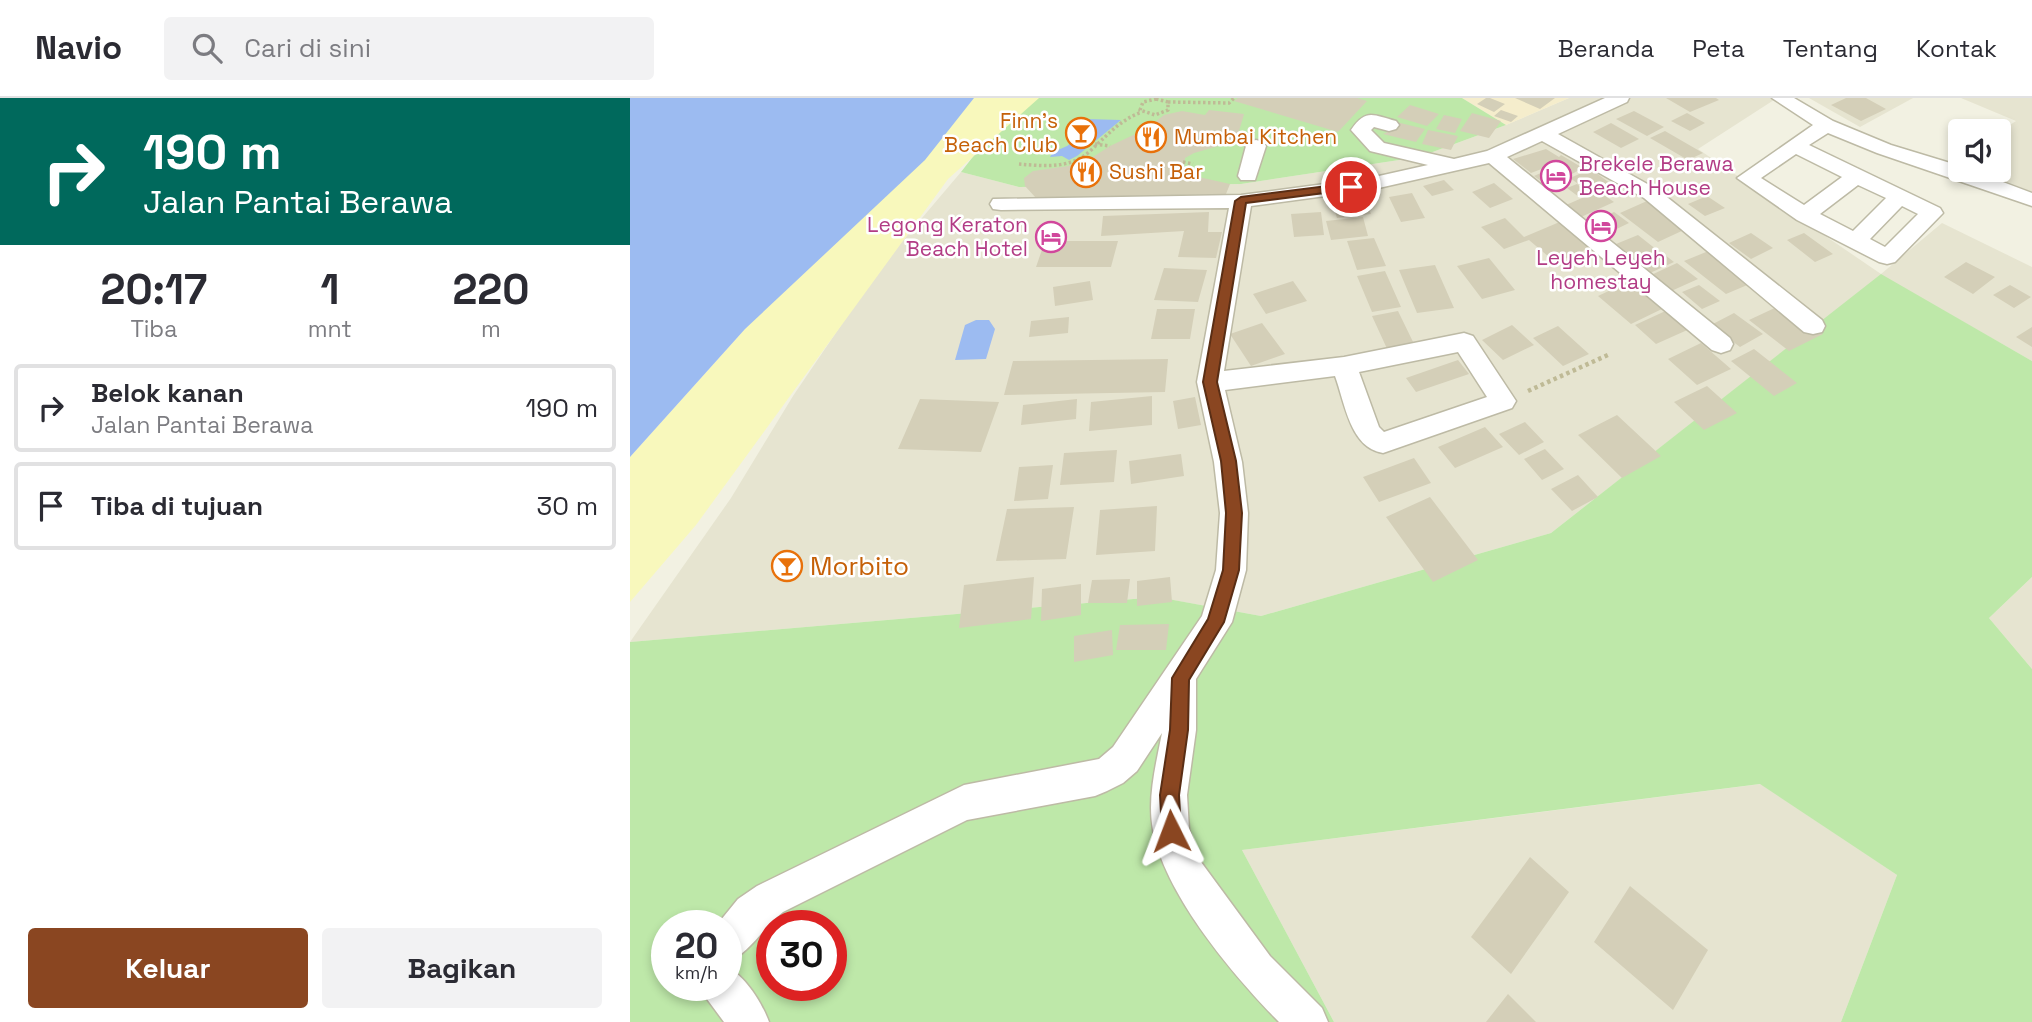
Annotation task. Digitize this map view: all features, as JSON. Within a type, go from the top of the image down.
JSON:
[{"type":"street","points":[[1001,204],[1370,184],[1493,156],[1619,98]]},
{"type":"street","points":[[1781,98],[1826,125],[1884,149],[1961,173],[2032,200]]},
{"type":"street","points":[[1389,125],[1369,120],[1361,130],[1377,147],[1455,165]]},
{"type":"street","points":[[1795,146],[1932,213],[1887,257],[1805,215],[1747,178],[1826,125]]},
{"type":"street","points":[[1544,134],[1651,194],[1814,326]]},
{"type":"street","points":[[742,925],[770,899],[945,811],[984,798],[1078,784],[1111,771],[1125,759],[1180,678],[1216,622],[1231,570],[1234,513],[1228,461],[1210,382],[1245,189],[1256,146]]},
{"type":"street","points":[[1493,156],[1721,344]]},
{"type":"street","points":[[1805,215],[1856,176]]},
{"type":"street","points":[[1856,240],[1899,197]]},
{"type":"street","points":[[1210,382],[1344,366],[1464,342],[1503,401],[1384,443],[1377,442],[1368,432],[1344,366]]},
{"type":"street","points":[[1180,678],[1179,730],[1170,795],[1171,831],[1187,874],[1256,970],[1308,1022]]},
{"type":"street","points":[[733,1001],[749,1022]]},
{"type":"path","points":[[1142,112],[1139,107],[1147,100],[1229,103],[1234,98]]},
{"type":"path","points":[[1018,164],[1046,166],[1068,163],[1088,153],[1127,117],[1142,112],[1150,115],[1165,112],[1169,107],[1168,102]]},
{"type":"path","points":[[1095,144],[1110,146]]},
{"type":"path","points":[[1183,163],[1193,164]]},
{"type":"path","points":[[1503,401],[1611,354]]},
{"type":"shaded area","points":[[1030,98],[1462,98],[1506,125],[1419,157],[1241,184],[1019,187],[961,172],[990,135]]},
{"type":"shaded area","points":[[1462,98],[1569,98],[1506,125]]},
{"type":"shaded area","points":[[1569,98],[1777,98],[1698,149],[1881,274],[1942,223],[2032,267],[2032,361],[1881,275],[1551,533],[1261,616],[1156,597],[630,642],[731,498],[793,396],[848,315],[900,244],[961,172],[1019,187],[1241,184],[1419,157]]},
{"type":"shaded area","points":[[1809,98],[1913,98],[1860,127]]},
{"type":"shaded area","points":[[1961,98],[2032,98],[2032,192],[2008,182],[2011,182],[2011,124],[2016,121]]},
{"type":"shaded area","points":[[1881,274],[2032,361],[2032,577],[1989,618],[2032,669],[2032,1022],[1841,1022],[1897,875],[1760,784],[1242,850],[1334,1022],[630,1022],[630,642],[1157,597],[1261,616],[1551,533]]},
{"type":"shaded area","points":[[2032,577],[2032,669],[1989,618]]},
{"type":"shaded area","points":[[1761,784],[1897,875],[1841,1022],[1334,1022],[1242,850]]},
{"type":"sand","points":[[974,98],[1039,98],[948,179],[696,525],[630,602],[630,457],[745,329]]},
{"type":"water","points":[[630,98],[974,98],[925,160],[745,329],[630,457]]},
{"type":"water","points":[[1086,119],[1121,120],[1077,156],[1069,160],[1062,156],[1050,157],[1070,144]]},
{"type":"water","points":[[976,320],[989,320],[995,329],[986,359],[955,360],[965,325]]},
{"type":"building","points":[[1238,98],[1357,98],[1367,101],[1338,132],[1234,101]]},
{"type":"building","points":[[1486,98],[1505,104],[1494,112],[1477,104]]},
{"type":"building","points":[[1515,98],[1555,98],[1540,109]]},
{"type":"building","points":[[1666,98],[1716,98],[1719,100],[1690,112]]},
{"type":"building","points":[[1846,98],[1866,98],[1886,109],[1861,121],[1831,105]]},
{"type":"building","points":[[1410,105],[1439,114],[1427,126],[1397,117]]},
{"type":"building","points":[[1209,110],[1244,114],[1236,141],[1194,153],[1185,158],[1184,168],[1194,176],[1230,184],[1226,194],[1036,198],[1025,186],[1024,178],[1033,171],[1068,166],[1093,157],[1146,129],[1164,115],[1182,111],[1205,115]]},
{"type":"building","points":[[1501,110],[1518,116],[1511,122],[1494,116]]},
{"type":"building","points":[[1634,111],[1664,127],[1647,136],[1616,119]]},
{"type":"building","points":[[1472,113],[1501,121],[1489,138],[1460,131]]},
{"type":"building","points":[[1687,113],[1705,123],[1690,131],[1671,121]]},
{"type":"building","points":[[1444,115],[1462,119],[1455,133],[1436,129]]},
{"type":"building","points":[[1392,121],[1425,129],[1416,142],[1383,134],[1399,127]]},
{"type":"building","points":[[1611,123],[1639,139],[1621,148],[1593,132]]},
{"type":"building","points":[[1428,130],[1458,136],[1451,150],[1422,144]]},
{"type":"building","points":[[1665,131],[1703,153],[1688,160],[1650,138]]},
{"type":"building","points":[[1546,149],[1583,168],[1570,175],[1546,161],[1552,165],[1531,173],[1513,159]]},
{"type":"building","points":[[1554,167],[1572,180],[1552,189],[1534,176]]},
{"type":"building","points":[[1591,169],[1611,184],[1591,193],[1570,178]]},
{"type":"building","points":[[1444,180],[1454,190],[1432,196],[1423,186]]},
{"type":"building","points":[[1494,183],[1513,199],[1490,208],[1472,192]]},
{"type":"building","points":[[1577,184],[1588,193],[1579,197],[1567,188]]},
{"type":"building","points":[[1598,191],[1614,202],[1581,217],[1566,205]]},
{"type":"building","points":[[1412,193],[1425,218],[1401,222],[1389,197]]},
{"type":"building","points":[[1707,196],[1725,208],[1705,216],[1688,204]]},
{"type":"building","points":[[1365,199],[1371,214],[1337,218],[1332,202]]},
{"type":"building","points":[[1647,201],[1686,229],[1658,242],[1620,213]]},
{"type":"building","points":[[1209,212],[1208,232],[1222,232],[1216,258],[1178,257],[1184,231],[1101,236],[1103,216]]},
{"type":"building","points":[[1321,212],[1324,235],[1294,237],[1291,214]]},
{"type":"building","points":[[1614,212],[1629,223],[1604,235],[1589,224]]},
{"type":"building","points":[[1363,217],[1368,236],[1331,240],[1326,221]]},
{"type":"building","points":[[1505,218],[1524,237],[1562,221],[1594,246],[1556,263],[1529,240],[1504,249],[1481,227]]},
{"type":"building","points":[[1751,233],[1773,248],[1751,259],[1729,243]]},
{"type":"building","points":[[1804,233],[1833,254],[1815,262],[1787,240]]},
{"type":"building","points":[[1638,235],[1657,250],[1634,259],[1616,244]]},
{"type":"building","points":[[1374,238],[1386,266],[1357,270],[1347,241]]},
{"type":"building","points":[[1045,241],[1118,241],[1111,267],[1036,267]]},
{"type":"building","points":[[1711,250],[1752,283],[1726,294],[1684,261]]},
{"type":"building","points":[[1660,251],[1674,262],[1650,273],[1636,262]]},
{"type":"building","points":[[1489,258],[1515,290],[1482,299],[1457,266]]},
{"type":"building","points":[[1966,262],[1995,277],[1973,294],[1944,277]]},
{"type":"building","points":[[1677,263],[1698,279],[1669,292],[1649,276]]},
{"type":"building","points":[[1435,265],[1454,308],[1417,313],[1399,270]]},
{"type":"building","points":[[1164,268],[1207,270],[1198,302],[1154,300]]},
{"type":"building","points":[[1385,271],[1401,307],[1372,312],[1357,276]]},
{"type":"building","points":[[1090,281],[1093,300],[1055,306],[1053,287]]},
{"type":"building","points":[[1293,281],[1307,301],[1266,314],[1253,294]]},
{"type":"building","points":[[1630,281],[1664,308],[1631,324],[1598,296]]},
{"type":"building","points":[[1699,285],[1720,301],[1702,309],[1682,292]]},
{"type":"building","points":[[2010,285],[2031,297],[2014,308],[1993,295]]},
{"type":"building","points":[[1783,304],[1823,334],[1789,351],[1749,320]]},
{"type":"building","points":[[1672,308],[1694,327],[1656,344],[1635,325]]},
{"type":"building","points":[[1157,309],[1195,309],[1190,339],[1151,339]]},
{"type":"building","points":[[1398,311],[1416,348],[1389,353],[1372,316]]},
{"type":"building","points":[[1734,313],[1763,334],[1740,347],[1711,325]]},
{"type":"building","points":[[1069,317],[1068,333],[1029,337],[1031,321]]},
{"type":"building","points":[[1262,323],[1285,354],[1251,366],[1230,334]]},
{"type":"building","points":[[1512,325],[1534,345],[1503,360],[1482,340]]},
{"type":"building","points":[[1558,326],[1589,354],[1563,366],[1533,338]]},
{"type":"building","points":[[2032,327],[2032,347],[2016,337]]},
{"type":"building","points":[[1701,343],[1731,369],[1697,385],[1668,359]]},
{"type":"building","points":[[1754,349],[1797,383],[1774,396],[1731,361]]},
{"type":"building","points":[[1168,359],[1165,392],[1004,395],[1013,361]]},
{"type":"building","points":[[1458,360],[1469,374],[1416,392],[1406,378]]},
{"type":"building","points":[[1707,386],[1737,413],[1704,430],[1674,402]]},
{"type":"building","points":[[1152,396],[1152,425],[1089,431],[1091,402]]},
{"type":"building","points":[[1195,397],[1201,425],[1178,429],[1173,401]]},
{"type":"building","points":[[920,399],[999,402],[981,452],[898,449]]},
{"type":"building","points":[[1077,399],[1076,419],[1021,425],[1023,405]]},
{"type":"building","points":[[1617,415],[1661,456],[1622,478],[1578,435]]},
{"type":"building","points":[[1525,422],[1544,442],[1519,455],[1499,434]]},
{"type":"building","points":[[1485,427],[1503,447],[1455,468],[1438,447]]},
{"type":"building","points":[[1545,449],[1564,469],[1542,480],[1524,459]]},
{"type":"building","points":[[1117,450],[1114,482],[1060,485],[1064,453]]},
{"type":"building","points":[[1181,454],[1184,476],[1131,484],[1129,461]]},
{"type":"building","points":[[1414,458],[1431,483],[1379,502],[1363,477]]},
{"type":"building","points":[[1053,465],[1048,499],[1014,501],[1019,467]]},
{"type":"building","points":[[1578,475],[1598,497],[1572,511],[1551,489]]},
{"type":"building","points":[[1430,497],[1478,560],[1433,582],[1386,517]]},
{"type":"building","points":[[1157,506],[1155,551],[1096,555],[1100,510]]},
{"type":"building","points":[[1074,507],[1066,559],[996,561],[1007,509]]},
{"type":"building","points":[[1034,577],[1031,619],[959,628],[964,585]]},
{"type":"building","points":[[1170,577],[1172,602],[1137,606],[1137,581]]},
{"type":"building","points":[[1130,579],[1127,603],[1088,603],[1092,580]]},
{"type":"building","points":[[1081,584],[1081,615],[1041,621],[1042,589]]},
{"type":"building","points":[[1169,624],[1166,650],[1116,650],[1120,625]]},
{"type":"building","points":[[1112,630],[1113,655],[1074,662],[1074,636]]},
{"type":"building","points":[[1530,857],[1569,892],[1511,974],[1471,937]]},
{"type":"building","points":[[1630,886],[1708,950],[1673,1010],[1594,942]]},
{"type":"building","points":[[1508,994],[1536,1022],[1486,1022]]},
{"type":"place","name":"Finn's Beach Club","points":[[1081,133]]},
{"type":"place","name":"Mumbai Kitchen","points":[[1151,137]]},
{"type":"place","name":"Sushi Bar","points":[[1086,172]]},
{"type":"place","name":"Brekele Berawa Beach House","points":[[1556,176]]},
{"type":"place","name":"Leyeh Leyeh homestay","points":[[1601,226]]},
{"type":"place","name":"Legong Keraton Beach Hotel","points":[[1051,237]]},
{"type":"place","name":"Morbito","points":[[787,566]]},
{"type":"route","points":[[1171,831],[1170,795],[1179,730],[1180,678],[1216,622],[1231,570],[1234,513],[1228,461],[1210,382],[1241,201],[1351,187]]}]
